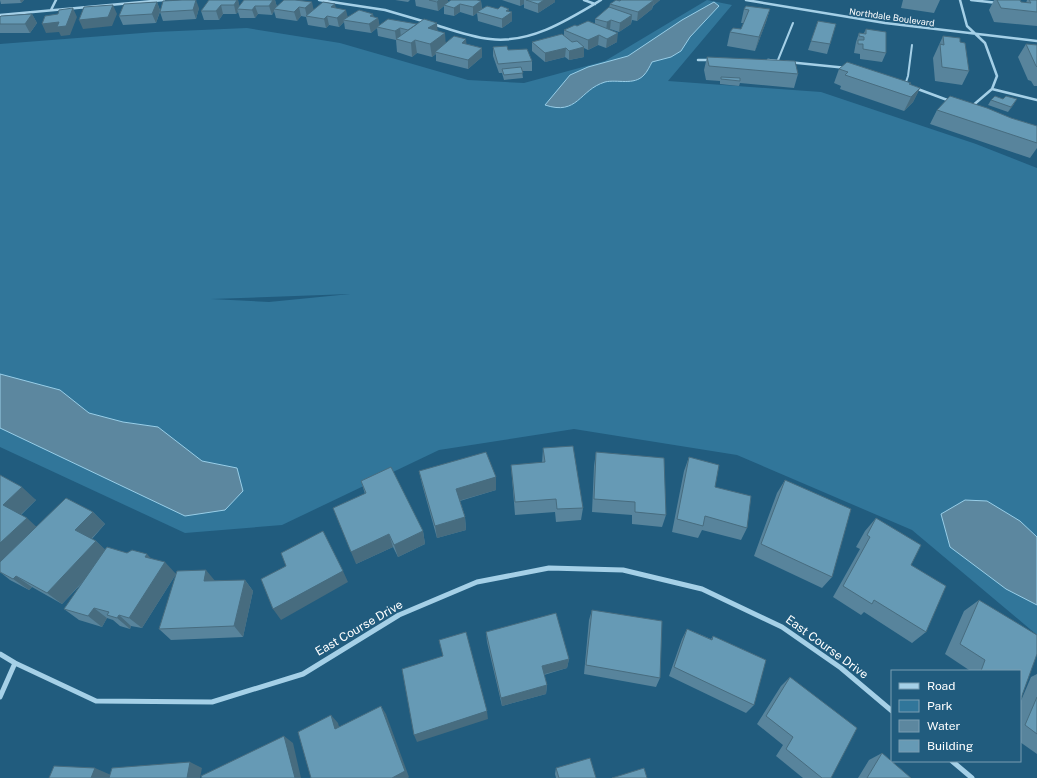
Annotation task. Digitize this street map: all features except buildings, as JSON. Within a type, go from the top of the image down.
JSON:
[{"type":"street","points":[[51,10],[56,0]]},
{"type":"street","points":[[0,15],[164,0]]},
{"type":"street","points":[[319,0],[385,10],[481,38],[498,40],[517,38],[550,28],[572,18],[601,0]]},
{"type":"street","points":[[584,0],[595,4]]},
{"type":"street","name":"Northdale Boulevard","points":[[746,0],[885,24],[1037,41]]},
{"type":"street","points":[[960,0],[967,26],[985,43],[997,76],[992,89],[970,108],[977,111]]},
{"type":"street","points":[[971,0],[1000,3]]},
{"type":"street","points":[[698,60],[712,60]]},
{"type":"street","points":[[764,60],[778,60],[849,68]]},
{"type":"street","points":[[899,82],[955,103]]},
{"type":"street","points":[[992,89],[1037,100]]},
{"type":"street","name":"East Course Drive","points":[[0,654],[15,663],[96,701],[212,702],[304,674],[400,615],[477,582],[549,568],[623,570],[702,589],[782,627],[841,668],[891,709]]},
{"type":"street","points":[[0,697],[15,663]]},
{"type":"street","points":[[953,762],[972,778]]},
{"type":"lane","points":[[778,60],[779,54],[793,24]]},
{"type":"lane","points":[[905,85],[908,76],[912,45]]},
{"type":"green space","points":[[707,0],[732,5],[668,81],[821,92],[976,144],[1037,168],[1037,635],[912,530],[737,455],[574,429],[439,450],[282,525],[185,533],[0,447],[0,44],[155,32],[247,28],[340,43],[468,80],[524,83],[605,61]],"holes":[[[350,294],[269,302],[211,299]]]},
{"type":"water","points":[[714,2],[719,6],[690,37],[681,51],[671,57],[652,62],[644,75],[640,78],[630,81],[605,82],[596,86],[572,105],[565,107],[545,105],[570,75],[588,67],[628,56],[682,20]]},
{"type":"water","points":[[0,374],[60,390],[89,413],[123,422],[158,427],[202,461],[237,468],[243,491],[225,510],[185,516],[0,428]]},
{"type":"water","points":[[965,500],[987,501],[1020,521],[1037,537],[1037,605],[1006,589],[950,547],[941,514]]}]
